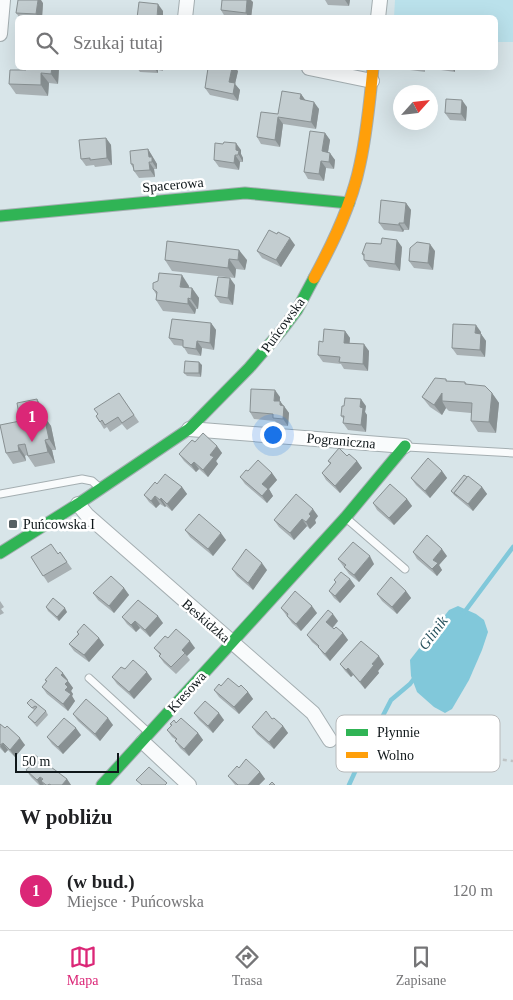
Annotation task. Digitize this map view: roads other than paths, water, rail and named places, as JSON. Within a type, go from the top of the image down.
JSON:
[{"type":"street","points":[[0,34],[3,0]]},
{"type":"street","points":[[185,15],[187,0]]},
{"type":"street","points":[[378,15],[380,0]]},
{"type":"street","points":[[330,70],[373,74]]},
{"type":"street","name":"Puńcowska","points":[[0,554],[189,429],[249,368],[296,310],[327,254],[349,203],[360,165],[373,74]]},
{"type":"street","name":"Spacerowa","points":[[0,216],[245,193],[349,203]]},
{"type":"street","name":"Pograniczna","points":[[189,429],[405,446]]},
{"type":"street","name":"Pograniczna","points":[[231,643],[345,518],[405,446]]},
{"type":"street","name":"Beskidzka","points":[[78,504],[87,515],[313,713],[330,740]]},
{"type":"street","name":"Kresowa","points":[[102,785],[231,643]]},
{"type":"street","points":[[146,738],[189,785]]},
{"type":"lane","name":"Pograniczna","points":[[405,446],[513,453]]},
{"type":"lane","points":[[0,494],[82,479],[92,481],[100,488]]},
{"type":"lane","points":[[345,518],[404,569]]},
{"type":"lane","points":[[89,678],[146,738]]},
{"type":"water","points":[[458,606],[484,620],[488,632],[469,680],[452,709],[445,713],[434,707],[417,692],[411,676],[410,660],[449,610]]},
{"type":"waterway","name":"Glinik","points":[[463,614],[513,547]]},
{"type":"waterway","name":"Glinik","points":[[383,715],[391,700],[410,684],[416,676]]},
{"type":"waterway","name":"Glinik","points":[[349,785],[355,772]]},
{"type":"place","name":"(w bud.)","points":[[32,442]]},
{"type":"place","name":"Puńcowska I","points":[[13,524]]}]
